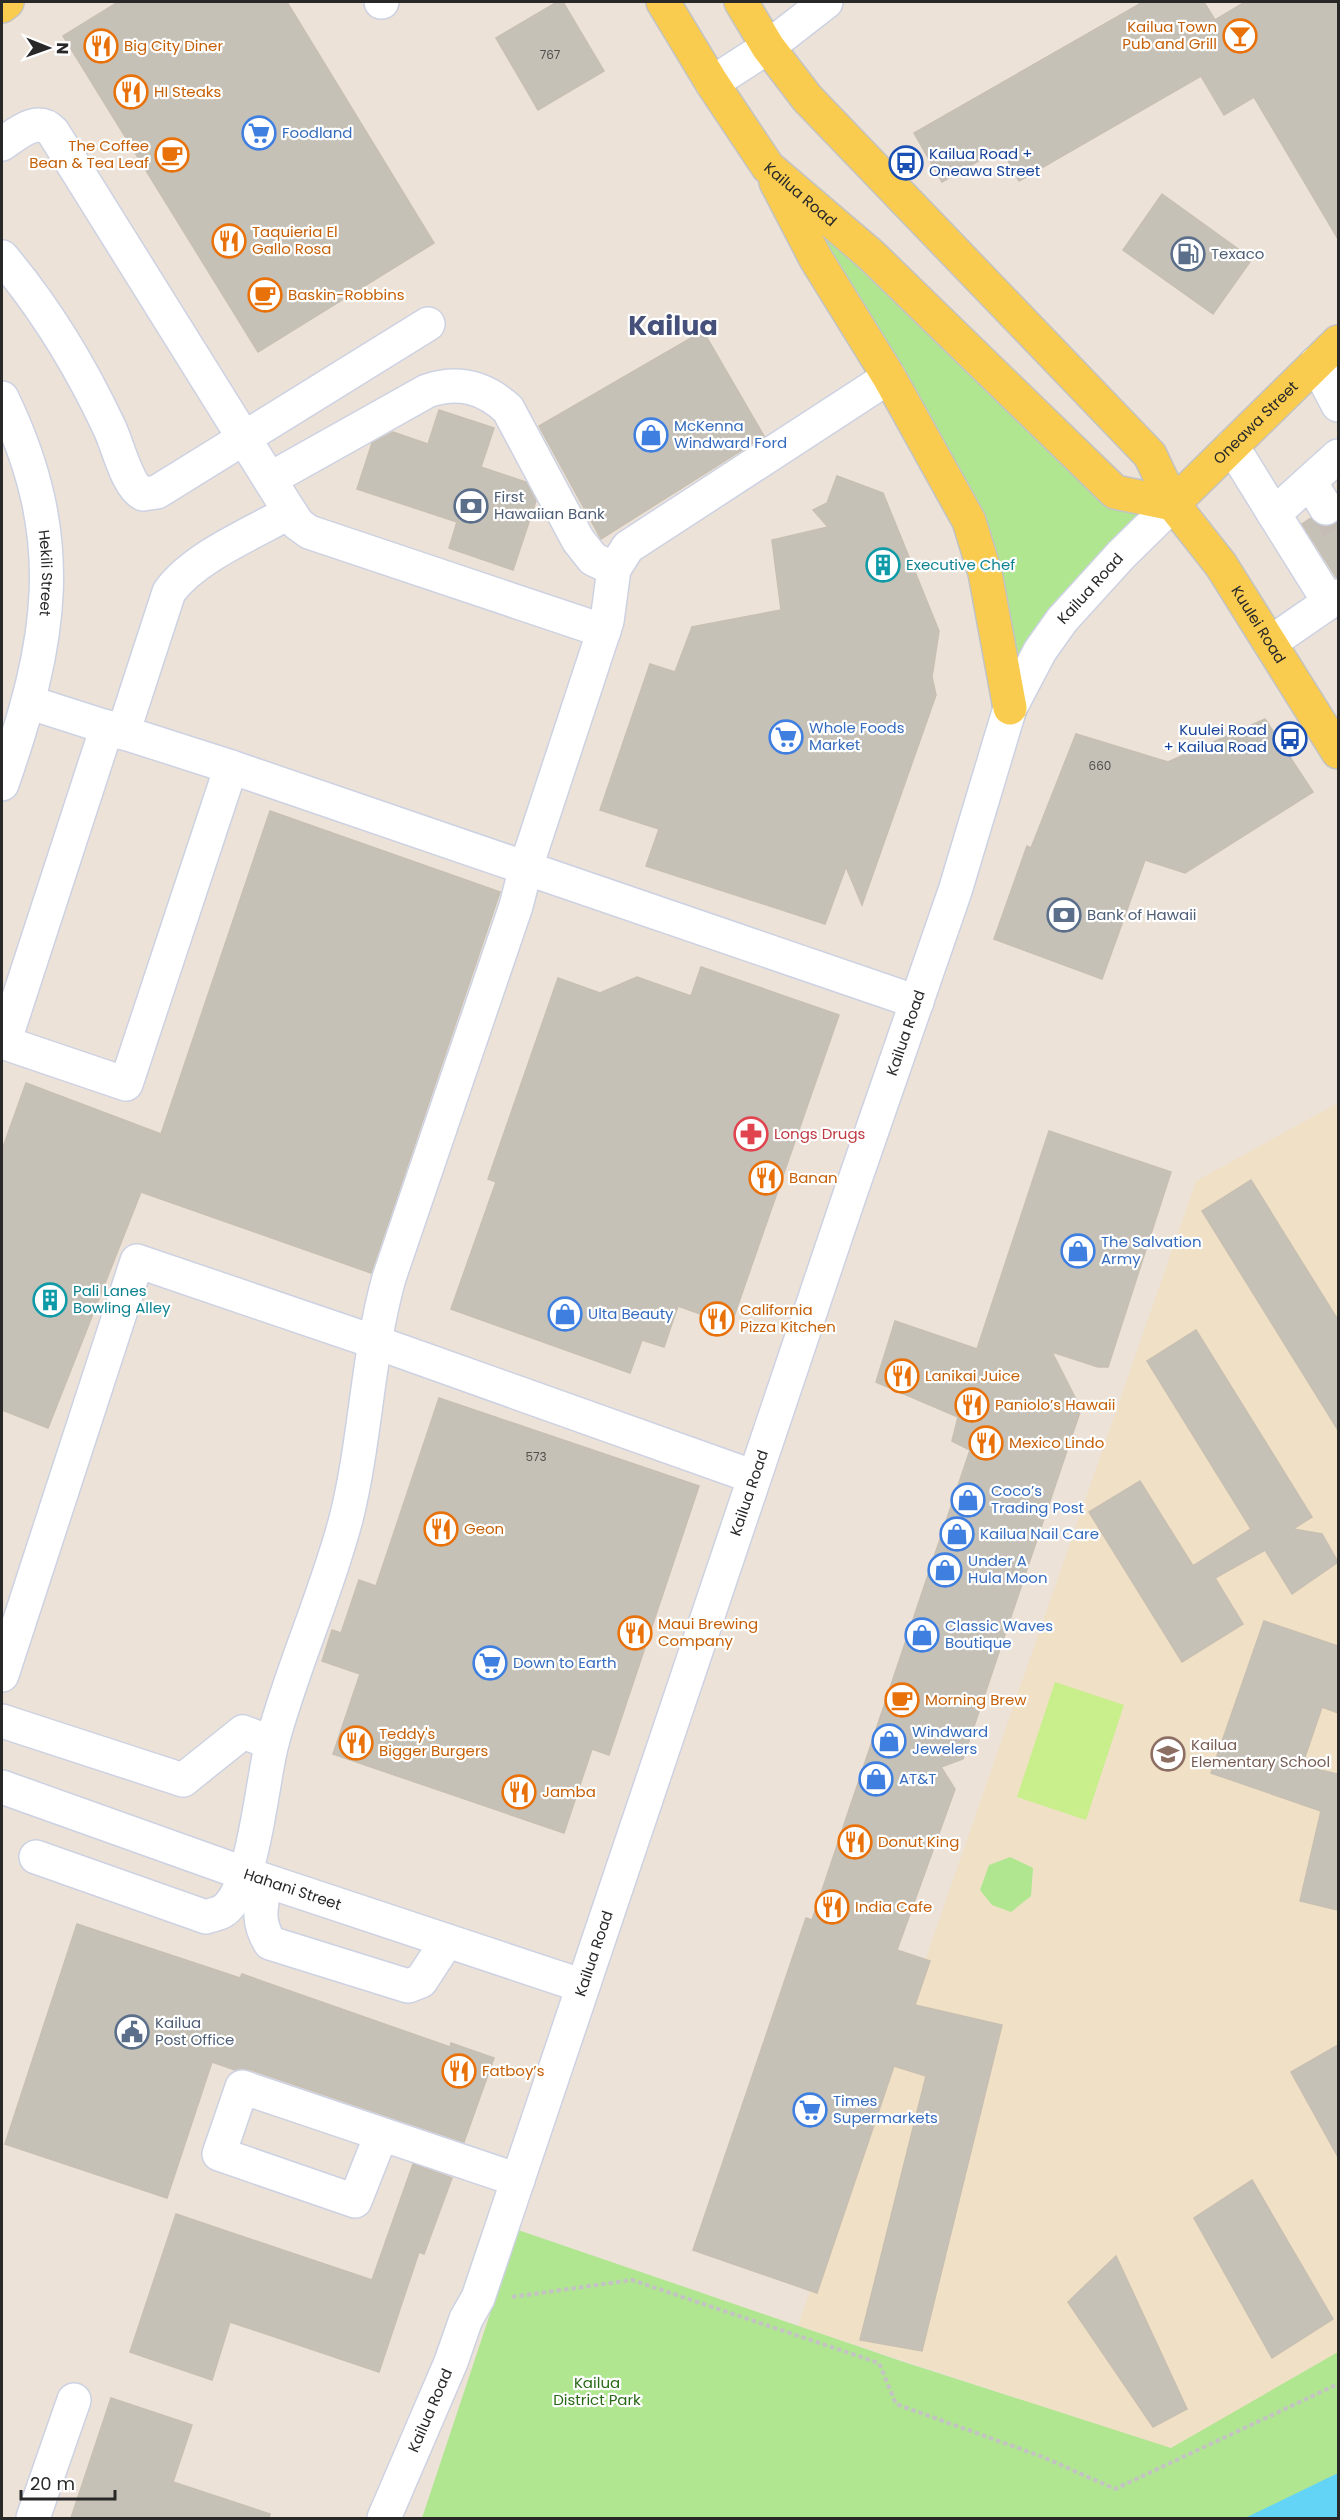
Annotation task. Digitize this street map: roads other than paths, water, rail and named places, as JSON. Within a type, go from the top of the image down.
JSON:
[{"type":"main road","points":[[2,6],[7,2]]},
{"type":"main road","name":"Kailua Road","points":[[663,2],[712,83],[768,167],[871,255],[1115,492],[1173,504]]},
{"type":"main road","points":[[741,2],[768,47],[807,98],[1150,455],[1173,504]]},
{"type":"main road","points":[[768,167],[816,259],[889,377],[969,521],[986,573],[993,628],[1010,708]]},
{"type":"main road","name":"Oneawa Street","points":[[1173,504],[1327,353]]},
{"type":"main road","name":"Kuulei Road","points":[[1173,504],[1221,565],[1338,752]]},
{"type":"street","points":[[712,83],[768,47],[826,2]]},
{"type":"street","points":[[2,144],[33,125],[42,124],[53,132],[298,524],[309,532],[604,631]]},
{"type":"street","points":[[2,257],[30,290],[64,342],[95,398],[137,491],[150,495],[428,324]]},
{"type":"street","points":[[1327,353],[1338,405]]},
{"type":"street","points":[[447,1941],[422,1981],[408,1986],[270,1943],[261,1928],[261,1906],[255,1877],[257,1737],[346,1518],[361,1443],[379,1315],[389,1278],[516,906],[526,867],[604,631],[614,569],[628,547],[889,377]]},
{"type":"street","points":[[270,479],[427,391],[440,387],[468,386],[496,398],[508,409],[578,540],[593,559],[614,569]]},
{"type":"street","name":"Hekili Street","points":[[2,784],[28,702],[43,642],[48,592],[45,534],[36,484],[6,414]]},
{"type":"street","points":[[1232,446],[1274,514],[1334,599],[1270,643]]},
{"type":"street","points":[[1274,514],[1318,495],[1338,456]]},
{"type":"street","name":"Kailua Road","points":[[384,2518],[451,2362],[466,2319],[478,2298],[754,1477],[917,1002],[987,791],[1010,708],[1040,651],[1062,620],[1121,555],[1173,504]]},
{"type":"street","points":[[231,767],[126,1084],[3,1042],[115,730],[170,592],[178,580],[203,561],[290,512]]},
{"type":"street","points":[[28,702],[231,767],[917,1002]]},
{"type":"street","points":[[5,1663],[137,1262],[375,1342],[754,1477]]},
{"type":"street","points":[[2,1721],[183,1780],[257,1737]]},
{"type":"street","name":"Hahani Street","points":[[2,1787],[255,1877],[583,1986]]},
{"type":"street","points":[[36,1857],[206,1917],[224,1910],[255,1877]]},
{"type":"street","points":[[381,2135],[355,2201],[219,2154],[242,2087],[518,2180]]},
{"type":"street","points":[[33,2518],[74,2400]]},
{"type":"water","points":[[1338,2473],[1338,2518],[1245,2518]]},
{"type":"tunnel","points":[[1326,508],[1338,528]]},
{"type":"place","name":"Kailua Town Pub and Grill","points":[[1240,36]]},
{"type":"place","name":"Big City Diner","points":[[101,46]]},
{"type":"place","name":"HI Steaks","points":[[131,92]]},
{"type":"place","name":"Foodland","points":[[259,133]]},
{"type":"place","name":"The Coffee Bean & Tea Leaf","points":[[172,155]]},
{"type":"place","name":"Kailua Road + Oneawa Street","points":[[906,163]]},
{"type":"place","name":"Taquieria El Gallo Rosa","points":[[229,241]]},
{"type":"place","name":"Texaco","points":[[1188,254]]},
{"type":"place","name":"Baskin-Robbins","points":[[265,295]]},
{"type":"place","name":"McKenna Windward Ford","points":[[651,435]]},
{"type":"place","name":"First Hawaiian Bank","points":[[471,506]]},
{"type":"place","name":"Executive Chef","points":[[883,565]]},
{"type":"place","name":"Whole Foods Market","points":[[786,737]]},
{"type":"place","name":"Kuulei Road + Kailua Road","points":[[1290,739]]},
{"type":"place","name":"Bank of Hawaii","points":[[1064,915]]},
{"type":"place","name":"Longs Drugs","points":[[751,1134]]},
{"type":"place","name":"Banan","points":[[766,1178]]},
{"type":"place","name":"The Salvation Army","points":[[1078,1251]]},
{"type":"place","name":"Pali Lanes Bowling Alley","points":[[50,1300]]},
{"type":"place","name":"Ulta Beauty","points":[[565,1314]]},
{"type":"place","name":"California Pizza Kitchen","points":[[717,1319]]},
{"type":"place","name":"Lanikai Juice","points":[[902,1376]]},
{"type":"place","name":"Paniolo’s Hawaii","points":[[972,1405]]},
{"type":"place","name":"Mexico Lindo","points":[[986,1443]]},
{"type":"place","name":"Coco’s Trading Post","points":[[968,1500]]},
{"type":"place","name":"Geon","points":[[441,1529]]},
{"type":"place","name":"Kailua Nail Care","points":[[957,1534]]},
{"type":"place","name":"Under A Hula Moon","points":[[945,1570]]},
{"type":"place","name":"Maui Brewing Company","points":[[635,1633]]},
{"type":"place","name":"Classic Waves Boutique","points":[[922,1635]]},
{"type":"place","name":"Down to Earth","points":[[490,1663]]},
{"type":"place","name":"Morning Brew","points":[[902,1700]]},
{"type":"place","name":"Windward Jewelers","points":[[889,1741]]},
{"type":"place","name":"Teddy's Bigger Burgers","points":[[356,1743]]},
{"type":"place","name":"Kailua Elementary School","points":[[1168,1754]]},
{"type":"place","name":"AT&T","points":[[876,1779]]},
{"type":"place","name":"Jamba","points":[[519,1792]]},
{"type":"place","name":"Donut King","points":[[855,1842]]},
{"type":"place","name":"India Cafe","points":[[832,1907]]},
{"type":"place","name":"Kailua Post Office","points":[[132,2032]]},
{"type":"place","name":"Fatboy’s","points":[[459,2071]]},
{"type":"place","name":"Times Supermarkets","points":[[810,2110]]},
{"type":"district","name":"Kailua","points":[[673,326]]},
{"type":"park label","name":"Kailua District Park","points":[[597,2392]]}]
